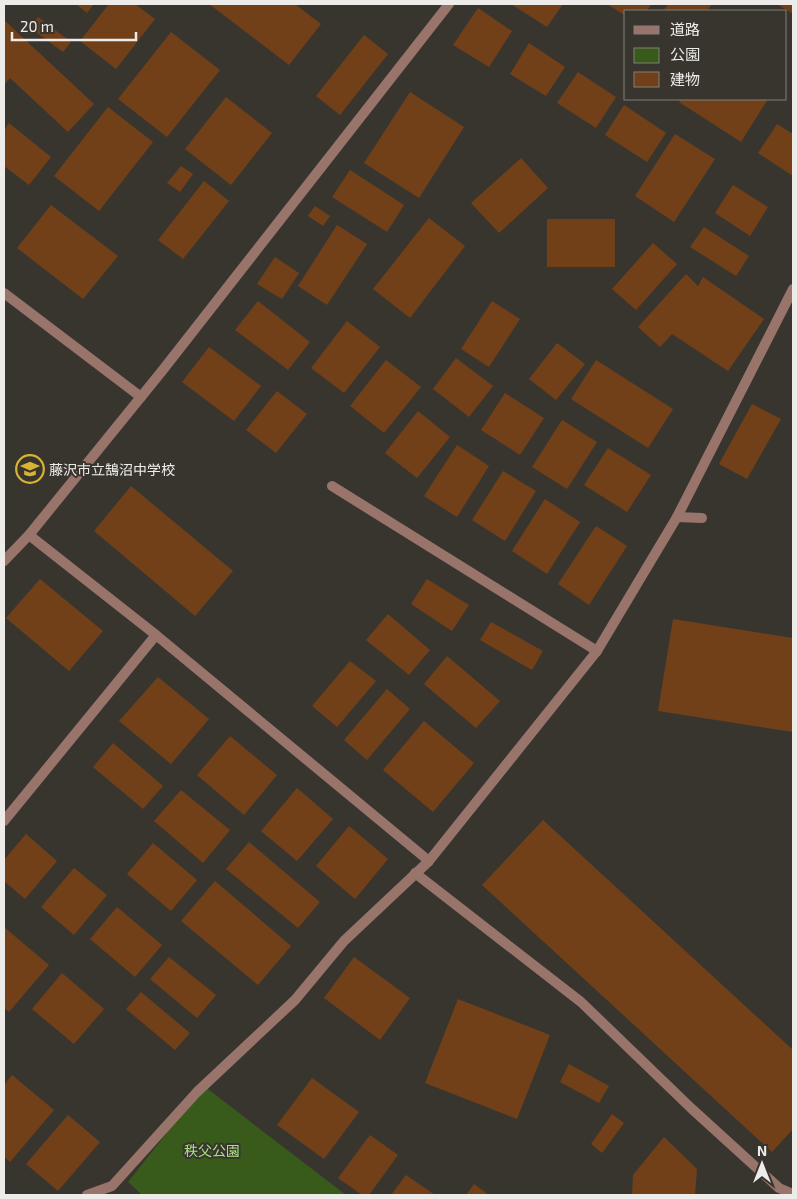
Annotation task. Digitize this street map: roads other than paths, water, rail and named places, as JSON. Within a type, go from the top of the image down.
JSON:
[{"type":"street","points":[[4,560],[29,535],[141,397],[449,4]]},
{"type":"street","points":[[87,1195],[112,1186],[197,1092],[295,1000],[344,942],[429,861],[597,651],[676,518],[793,289]]},
{"type":"street","points":[[4,293],[141,397]]},
{"type":"street","points":[[332,486],[597,651]]},
{"type":"street","points":[[676,518],[702,518]]},
{"type":"street","points":[[29,535],[156,636],[429,861]]},
{"type":"street","points":[[4,821],[156,636]]},
{"type":"street","points":[[415,873],[581,1002],[692,1109],[779,1188],[793,1194]]},
{"type":"place","name":"藤沢市立鵠沼中学校","points":[[30,469]]},
{"type":"park label","name":"秩父公園","points":[[212,1150]]}]
